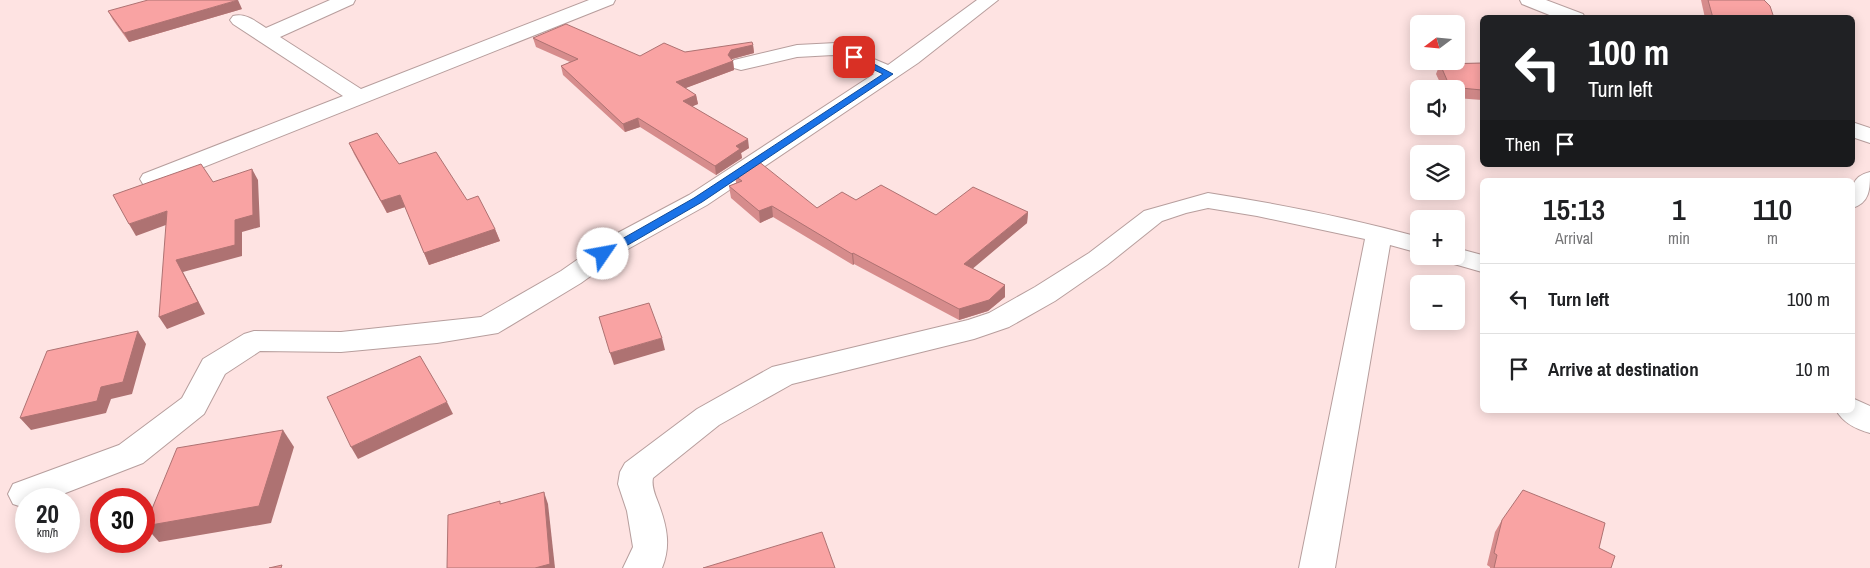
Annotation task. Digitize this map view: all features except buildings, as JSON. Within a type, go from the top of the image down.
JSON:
[{"type":"street","points":[[265,36],[346,0]]},
{"type":"street","points":[[152,179],[362,98],[606,0]]},
{"type":"street","points":[[41,488],[132,454],[193,406],[214,366],[254,341],[341,342],[488,326],[570,277],[619,244],[698,200],[889,74],[989,0]]},
{"type":"street","points":[[1529,0],[1568,15]]},
{"type":"street","points":[[240,20],[362,98]]},
{"type":"street","points":[[741,64],[797,51],[836,49],[889,74]]},
{"type":"street","points":[[1855,130],[1870,136]]},
{"type":"street","points":[[1855,197],[1870,179]]},
{"type":"street","points":[[642,568],[645,566],[651,547],[644,511],[635,484],[637,472],[708,417],[783,375],[974,329],[999,320],[1098,259],[1153,216],[1208,200],[1257,208],[1379,234],[1410,243]]},
{"type":"street","points":[[1317,568],[1379,234]]},
{"type":"street","points":[[1465,259],[1480,263]]},
{"type":"street","points":[[1855,412],[1870,421]]},
{"type":"route","points":[[603,254],[698,200],[889,74],[854,57]]}]
